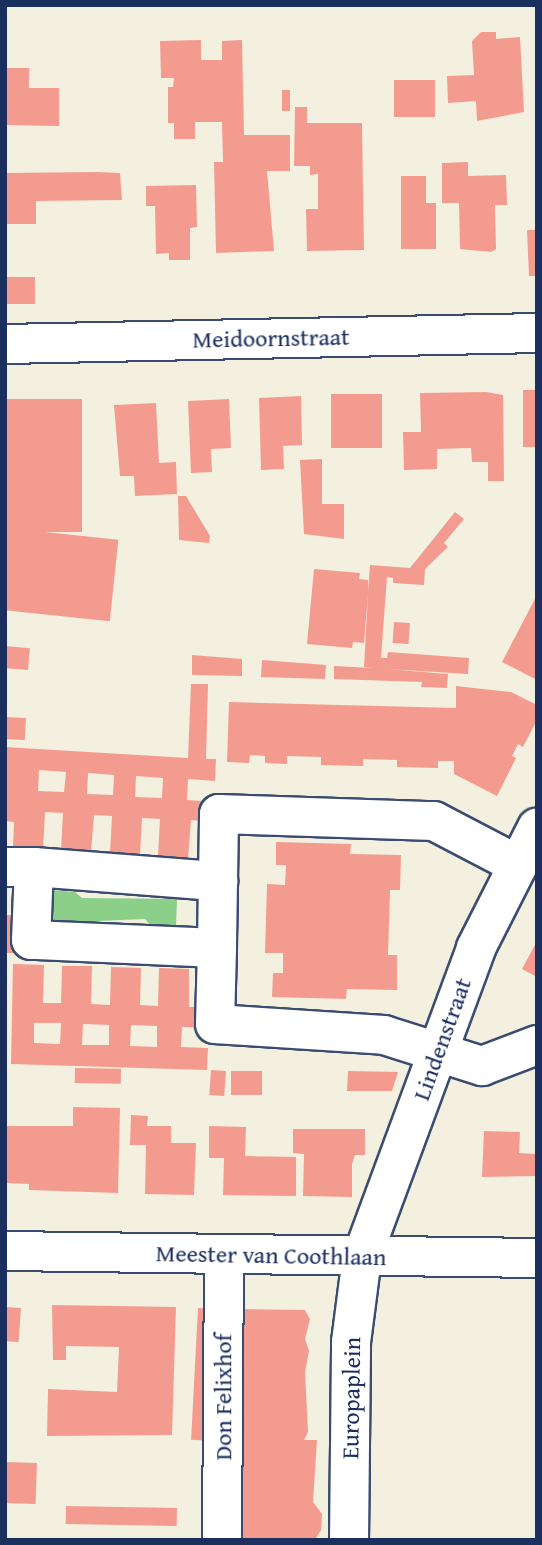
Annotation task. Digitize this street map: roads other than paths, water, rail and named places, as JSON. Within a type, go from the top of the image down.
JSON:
[{"type":"street","name":"Meidoornstraat","points":[[5,344],[537,333]]},
{"type":"street","points":[[518,865],[434,821],[219,814],[215,1024],[367,1033],[492,1066],[537,1045]]},
{"type":"street","name":"Lindenstraat","points":[[362,1257],[476,948],[537,828]]},
{"type":"street","points":[[217,948],[31,940],[19,867],[218,881]]},
{"type":"street","name":"Meester van Coothlaan","points":[[5,1251],[537,1258]]},
{"type":"street","name":"Don Felixhof","points":[[222,1540],[224,1254]]},
{"type":"street","name":"Europaplein","points":[[349,1540],[351,1342],[362,1257]]}]
